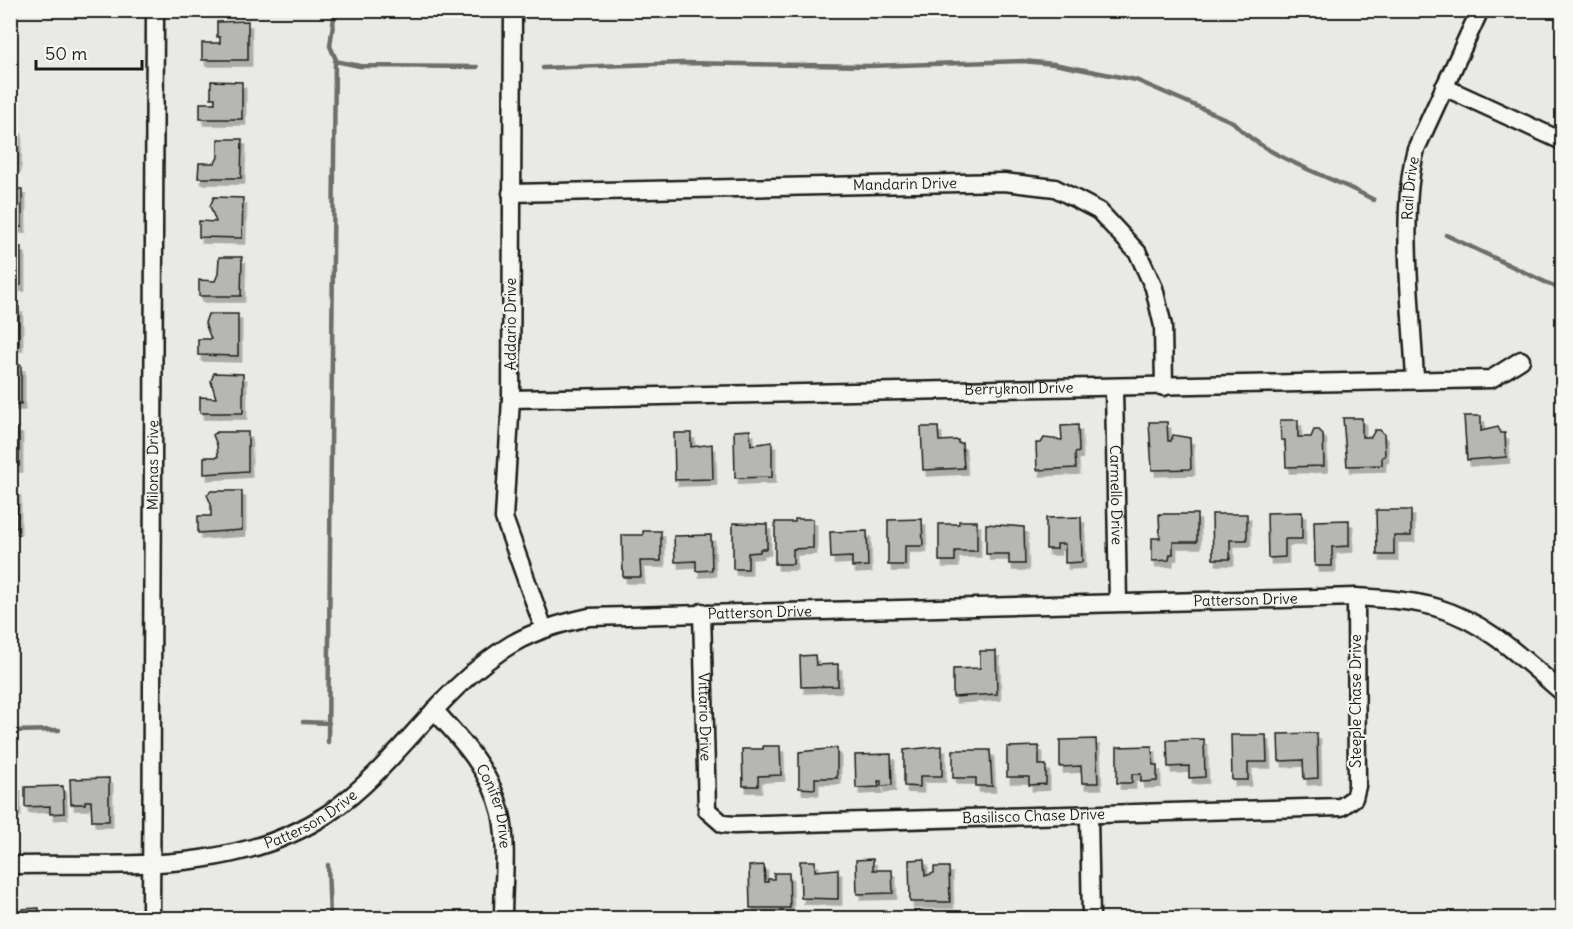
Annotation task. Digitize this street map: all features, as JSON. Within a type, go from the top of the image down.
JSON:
[{"type":"street","name":"Milonas Drive","points":[[151,918],[155,10]]},
{"type":"street","name":"Addario Drive","points":[[513,10],[511,399],[504,518],[544,629]]},
{"type":"street","name":"Rail Drive","points":[[1415,380],[1410,182],[1416,149],[1480,10]]},
{"type":"street","points":[[1444,87],[1563,141]]},
{"type":"street","name":"Mandarin Drive","points":[[511,193],[1004,182],[1055,188],[1099,211],[1138,253],[1154,288],[1163,326],[1164,387]]},
{"type":"street","name":"Berryknoll Drive","points":[[511,399],[1491,379],[1521,360]]},
{"type":"street","name":"Carmello Drive","points":[[1114,388],[1118,601]]},
{"type":"street","name":"Patterson Drive","points":[[10,865],[199,860],[260,845],[311,824],[357,790],[434,710],[484,664],[513,644],[544,629],[589,617],[1118,601],[1356,597],[1427,605],[1467,620],[1513,649],[1563,692]]},
{"type":"street","name":"Steeple Chase Drive","points":[[1350,802],[1357,786],[1356,597]]},
{"type":"street","name":"Vittario Drive","points":[[702,612],[705,794],[707,810],[715,819]]},
{"type":"street","name":"Conifer Drive","points":[[434,710],[470,751],[494,792],[504,837],[503,918]]},
{"type":"street","name":"Basilisco Chase Drive","points":[[715,819],[734,825],[1089,816],[1332,809],[1350,802]]},
{"type":"street","points":[[1089,816],[1090,918]]},
{"type":"building","points":[[248,21],[248,60],[202,60],[202,43],[220,43],[220,37],[217,37],[217,22]]},
{"type":"building","points":[[211,81],[242,82],[242,119],[200,119],[200,103],[215,103],[215,98],[211,98]]},
{"type":"building","points":[[10,128],[18,128],[17,166],[10,166]]},
{"type":"building","points":[[218,139],[242,139],[241,178],[198,178],[199,163],[215,163],[218,157]]},
{"type":"building","points":[[10,189],[22,189],[22,227],[10,227]]},
{"type":"building","points":[[214,197],[243,198],[242,238],[199,237],[199,221],[216,222],[210,206]]},
{"type":"building","points":[[10,247],[21,247],[21,285],[10,285]]},
{"type":"building","points":[[219,257],[242,257],[241,296],[199,296],[199,280],[215,281],[218,274]]},
{"type":"building","points":[[10,307],[19,307],[19,345],[10,345]]},
{"type":"building","points":[[208,314],[238,314],[238,356],[198,355],[198,339],[211,339],[205,323]]},
{"type":"building","points":[[10,365],[21,365],[21,404],[10,404]]},
{"type":"building","points":[[214,373],[243,374],[243,413],[200,413],[200,397],[216,398],[211,381]]},
{"type":"building","points":[[1464,416],[1481,416],[1481,431],[1498,427],[1501,433],[1505,433],[1506,457],[1467,460]]},
{"type":"building","points":[[1343,418],[1362,418],[1362,437],[1371,437],[1375,430],[1380,430],[1384,434],[1385,456],[1382,457],[1382,465],[1347,466]]},
{"type":"building","points":[[1280,420],[1298,420],[1298,437],[1311,437],[1314,430],[1319,430],[1323,434],[1324,466],[1286,467],[1285,440],[1281,440]]},
{"type":"building","points":[[1149,422],[1167,422],[1168,441],[1171,441],[1173,435],[1190,438],[1191,469],[1152,470]]},
{"type":"building","points":[[1078,425],[1079,452],[1075,453],[1076,468],[1037,470],[1036,443],[1041,443],[1044,438],[1062,440],[1061,426]]},
{"type":"building","points":[[921,427],[938,427],[939,441],[958,440],[958,443],[962,443],[964,468],[923,470]]},
{"type":"building","points":[[10,428],[19,428],[19,466],[10,466]]},
{"type":"building","points":[[750,430],[751,445],[772,442],[772,477],[735,478],[734,431]]},
{"type":"building","points":[[217,432],[248,432],[248,471],[204,474],[204,457],[218,457],[213,435]]},
{"type":"building","points":[[674,433],[691,433],[691,447],[712,444],[713,479],[675,480]]},
{"type":"building","points":[[10,490],[17,490],[17,528],[10,528]]},
{"type":"building","points":[[211,491],[242,491],[242,530],[198,533],[198,516],[211,516],[211,504],[207,495]]},
{"type":"building","points":[[1376,510],[1411,510],[1411,536],[1394,536],[1394,555],[1377,555]]},
{"type":"building","points":[[1302,512],[1302,539],[1285,539],[1285,557],[1268,558],[1267,513]]},
{"type":"building","points":[[1159,514],[1197,514],[1197,542],[1173,542],[1173,554],[1170,554],[1169,560],[1152,561],[1152,538],[1160,538]]},
{"type":"building","points":[[1212,514],[1247,514],[1247,540],[1230,540],[1230,559],[1213,559]]},
{"type":"building","points":[[1081,517],[1082,562],[1065,563],[1065,544],[1057,544],[1057,549],[1046,549],[1046,518]]},
{"type":"building","points":[[795,519],[813,519],[813,548],[793,549],[793,564],[775,564],[775,522],[795,522]]},
{"type":"building","points":[[922,519],[923,546],[905,546],[905,565],[888,565],[888,520]]},
{"type":"building","points":[[1349,520],[1349,546],[1332,547],[1332,566],[1315,566],[1314,521]]},
{"type":"building","points":[[959,521],[977,521],[977,551],[955,551],[955,561],[939,561],[939,524],[959,524]]},
{"type":"building","points":[[733,523],[767,524],[767,549],[748,553],[748,569],[733,569]]},
{"type":"building","points":[[986,524],[1024,527],[1025,564],[1009,564],[1009,554],[986,554]]},
{"type":"building","points":[[643,531],[661,531],[661,561],[640,561],[641,577],[623,577],[622,535],[643,535]]},
{"type":"building","points":[[867,531],[868,566],[852,567],[852,557],[831,558],[830,532]]},
{"type":"building","points":[[711,535],[712,570],[696,571],[696,561],[675,562],[674,536]]},
{"type":"building","points":[[980,651],[996,651],[997,694],[953,697],[953,669],[980,668]]},
{"type":"building","points":[[815,655],[816,665],[838,664],[838,686],[801,687],[800,656]]},
{"type":"building","points":[[1317,733],[1318,778],[1304,779],[1303,760],[1279,761],[1278,734]]},
{"type":"building","points":[[1231,735],[1266,735],[1267,762],[1248,762],[1248,780],[1232,780]]},
{"type":"building","points":[[1096,739],[1098,783],[1082,783],[1081,766],[1060,767],[1060,740]]},
{"type":"building","points":[[1204,739],[1205,777],[1189,778],[1189,766],[1168,767],[1167,740]]},
{"type":"building","points":[[763,746],[780,746],[781,775],[758,776],[758,786],[743,786],[742,749],[763,749]]},
{"type":"building","points":[[942,746],[942,776],[920,776],[920,787],[904,786],[904,750]]},
{"type":"building","points":[[1039,746],[1039,765],[1046,765],[1046,784],[1029,785],[1029,777],[1007,777],[1007,747]]},
{"type":"building","points":[[1152,746],[1153,765],[1157,765],[1157,781],[1141,782],[1141,774],[1132,774],[1132,783],[1117,783],[1117,747]]},
{"type":"building","points":[[837,748],[837,778],[815,778],[815,789],[799,788],[799,752]]},
{"type":"building","points":[[953,750],[990,750],[992,786],[976,786],[976,778],[953,778]]},
{"type":"building","points":[[891,754],[892,785],[881,786],[881,781],[878,781],[879,787],[856,788],[855,755]]},
{"type":"building","points":[[109,778],[109,821],[92,821],[91,801],[85,801],[85,804],[71,804],[70,779]]},
{"type":"building","points":[[10,785],[17,785],[17,810],[10,810]]},
{"type":"building","points":[[63,786],[64,813],[50,814],[50,806],[25,807],[25,787]]},
{"type":"building","points":[[873,859],[873,870],[892,870],[893,893],[857,894],[856,860]]},
{"type":"building","points":[[924,859],[925,876],[934,873],[934,867],[949,867],[950,902],[910,902],[909,860]]},
{"type":"building","points":[[800,861],[815,861],[815,871],[838,869],[838,899],[801,898]]},
{"type":"building","points":[[764,865],[765,882],[768,882],[768,879],[774,879],[774,873],[789,873],[790,908],[750,908],[749,866]]},
{"type":"building","points":[[39,908],[39,918],[22,918],[22,909]]},
{"type":"waterway","points":[[335,10],[330,46],[337,62]]},
{"type":"waterway","points":[[328,742],[335,61],[360,66]]},
{"type":"waterway","points":[[543,68],[683,63],[870,66],[1023,61],[1054,64],[1136,80],[1233,122],[1247,135],[1281,157],[1374,200]]},
{"type":"waterway","points":[[359,66],[477,67]]},
{"type":"waterway","points":[[1446,235],[1562,290]]},
{"type":"waterway","points":[[303,722],[329,723]]},
{"type":"waterway","points":[[10,731],[59,730]]},
{"type":"waterway","points":[[328,865],[330,918]]}]
